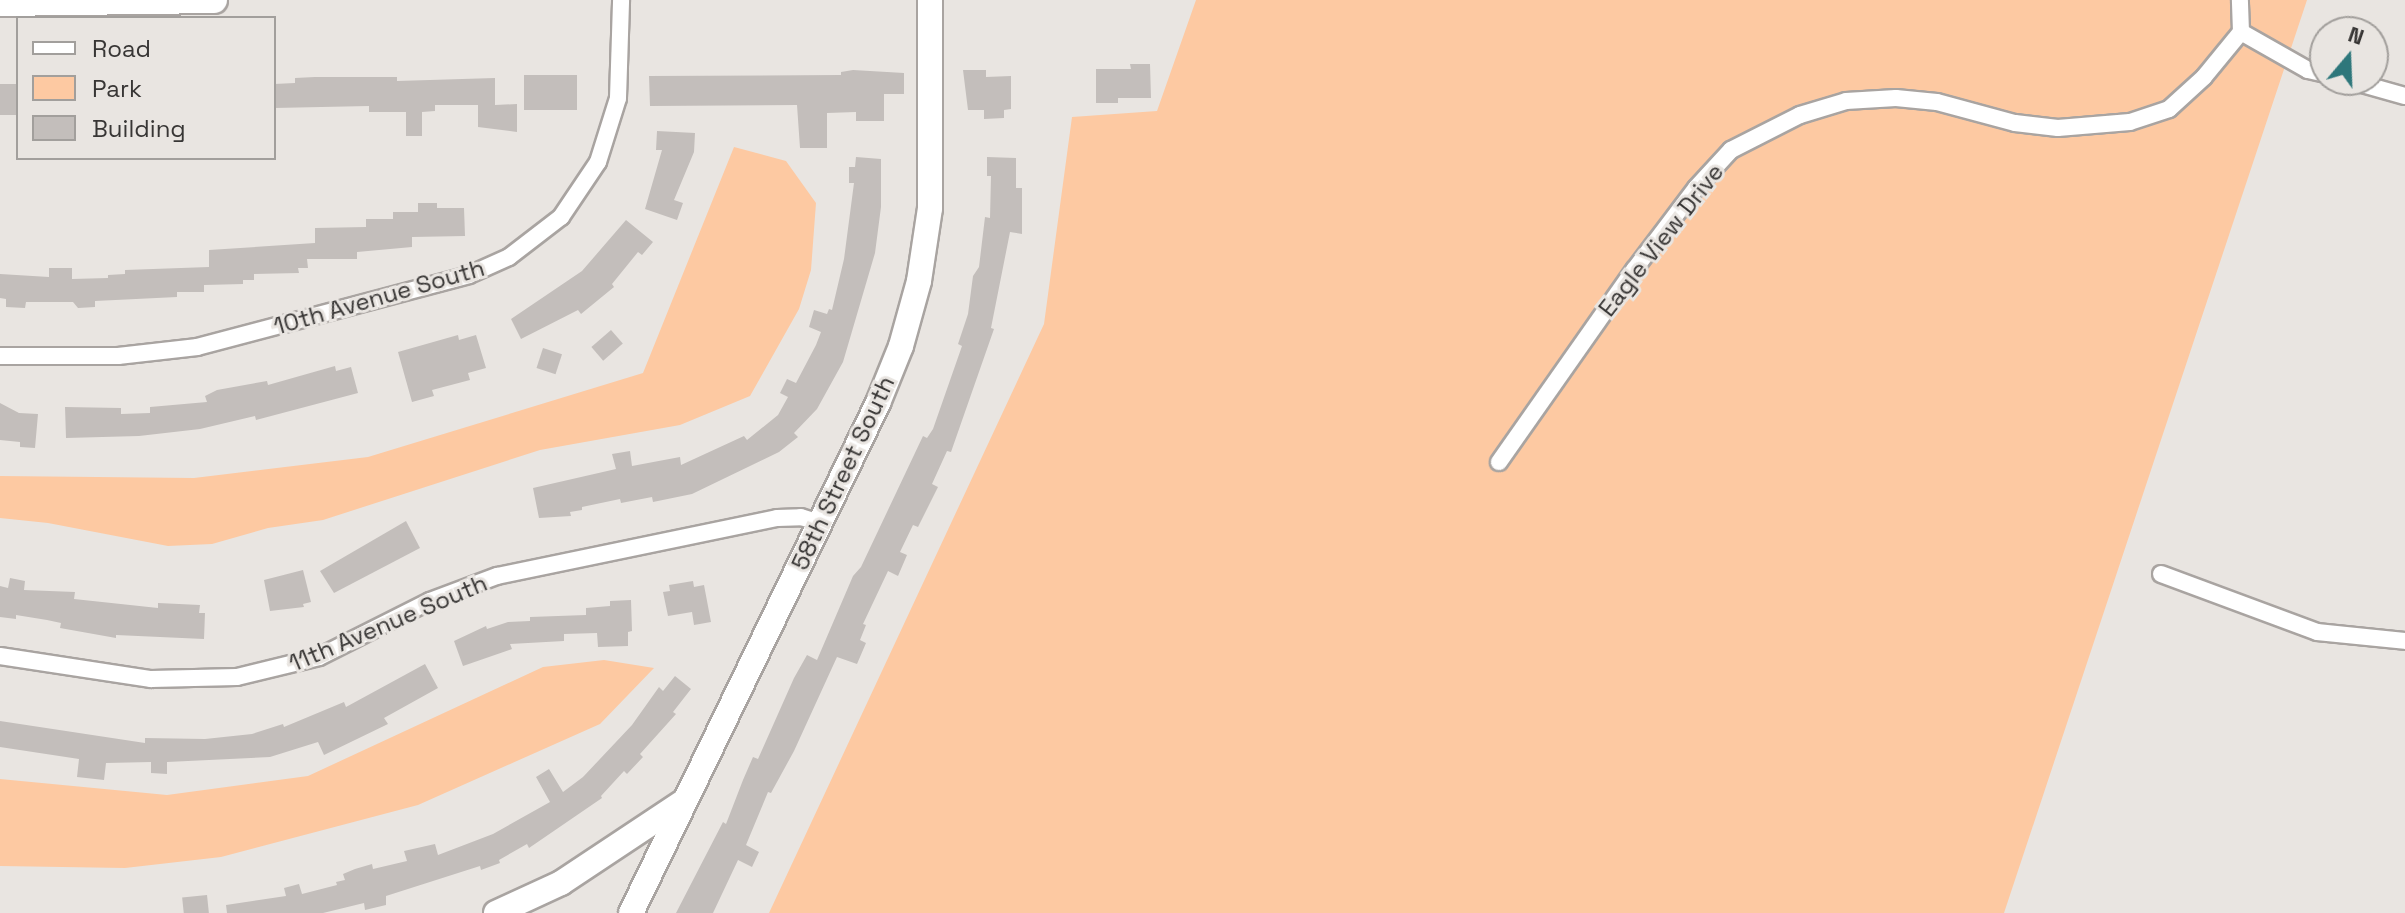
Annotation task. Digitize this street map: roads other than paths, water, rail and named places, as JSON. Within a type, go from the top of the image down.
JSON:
[{"type":"main road","points":[[0,3],[214,0]]},
{"type":"street","name":"10th Avenue South","points":[[0,356],[103,357],[197,347],[469,275],[509,257],[561,217],[598,162],[618,98],[621,0]]},
{"type":"street","name":"58th Street South","points":[[631,913],[890,375],[919,281],[932,171],[930,0]]},
{"type":"street","points":[[2240,0],[2241,32],[2309,70]]},
{"type":"street","name":"Eagle View Drive","points":[[1499,462],[1634,270],[1696,188],[1731,150],[1800,115],[1846,101],[1896,98],[1937,102],[2015,123],[2058,128],[2130,122],[2169,109],[2204,77],[2241,32]]},
{"type":"street","name":"11th Avenue South","points":[[0,656],[151,679],[237,677],[319,657],[440,597],[497,576],[777,518],[801,517],[820,523]]},
{"type":"street","points":[[2161,574],[2317,632],[2404,640]]},
{"type":"street","points":[[496,913],[561,883],[685,801]]}]
